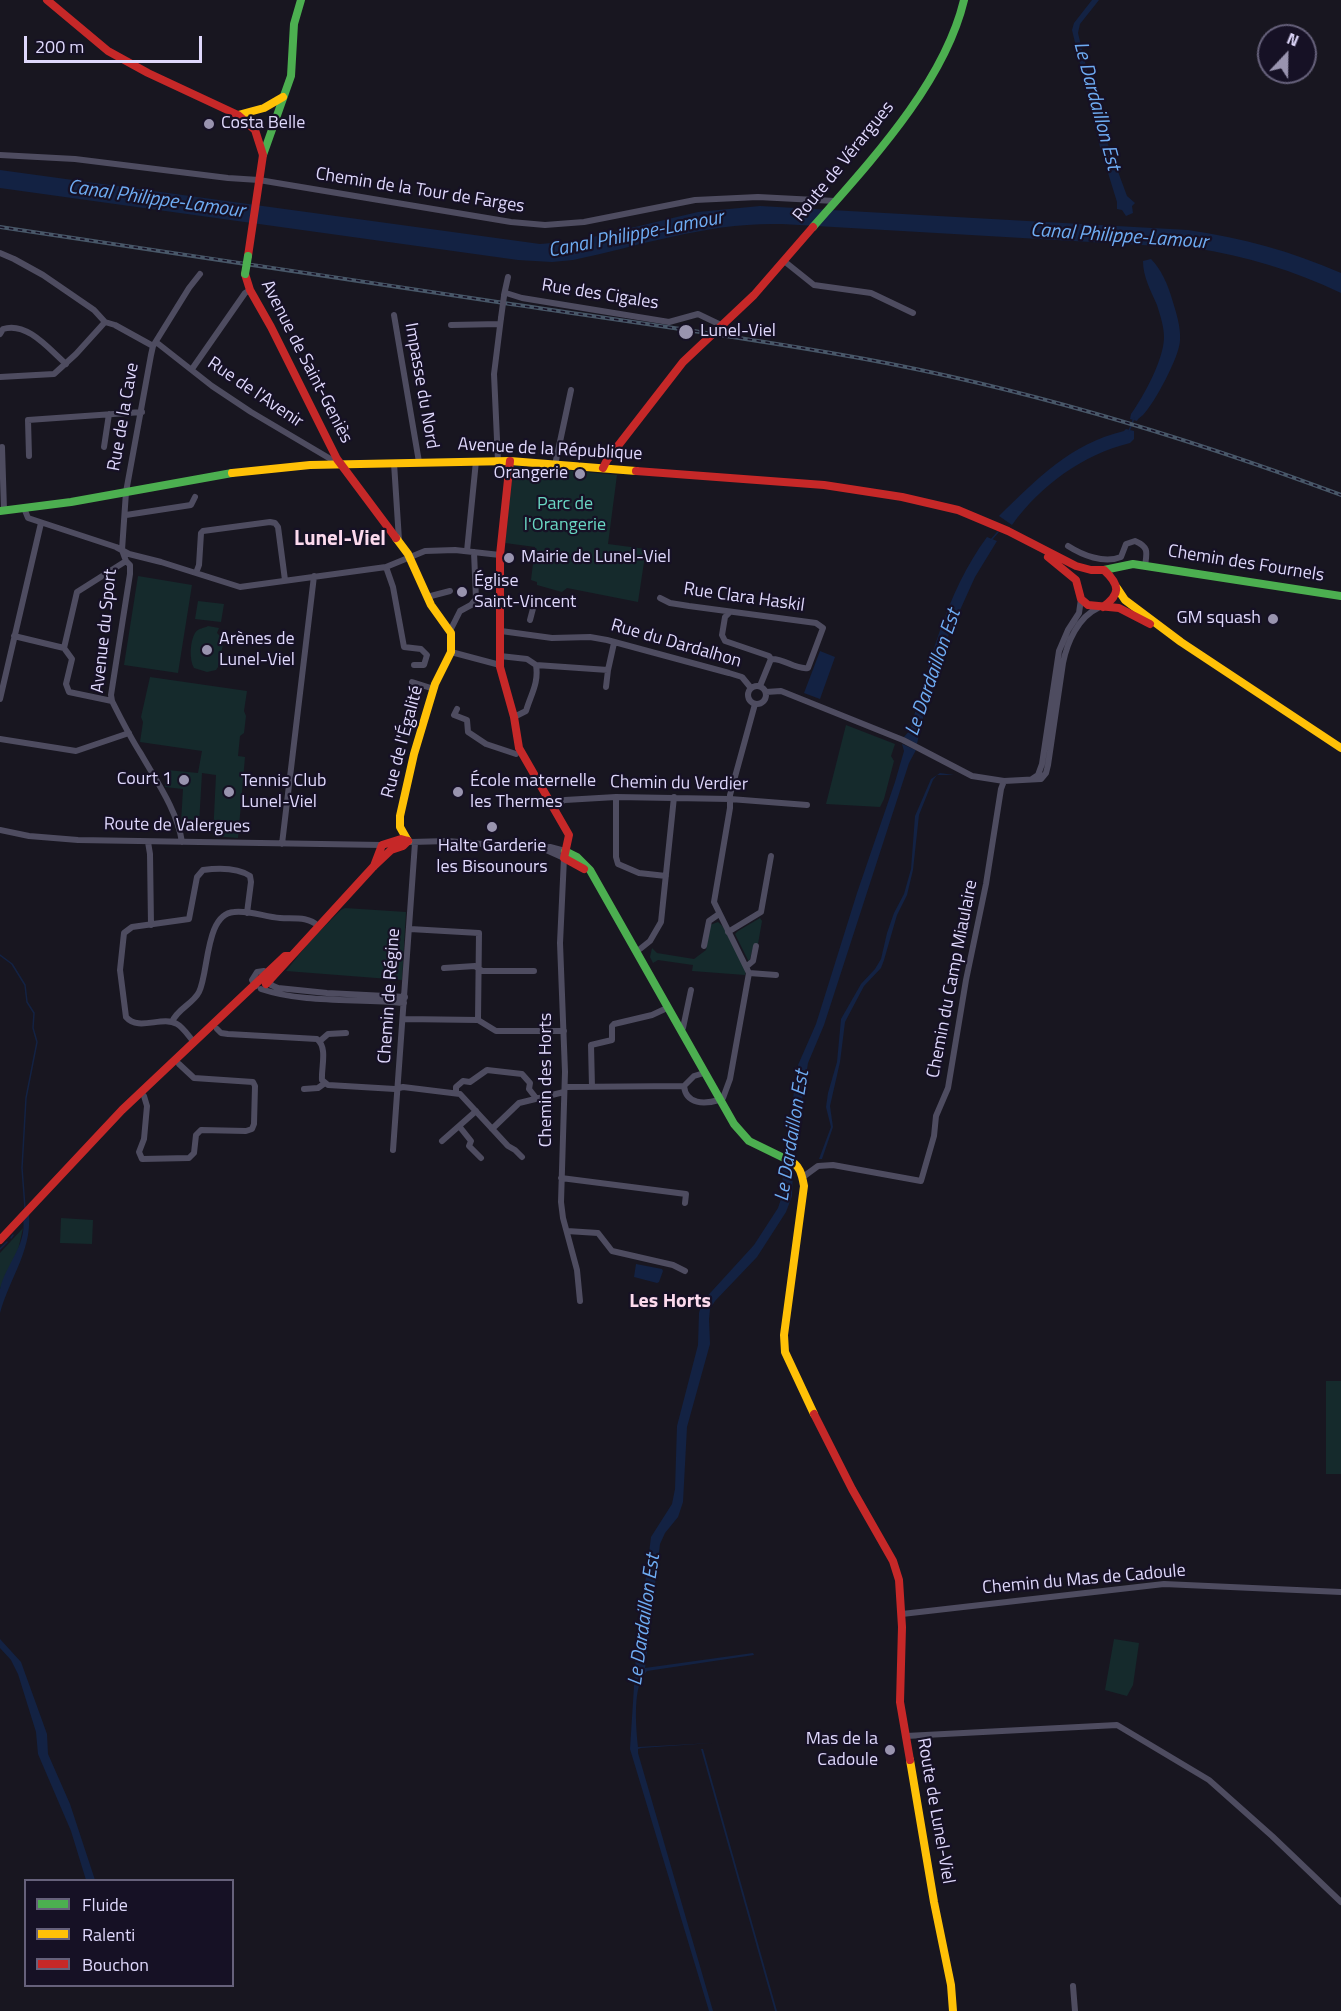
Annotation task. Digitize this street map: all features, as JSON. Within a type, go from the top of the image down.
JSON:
[{"type":"street","points":[[46,0],[94,41],[128,63],[238,115],[252,127],[263,131],[273,127]]},
{"type":"street","points":[[259,180],[263,155],[292,70],[294,24],[301,0]]},
{"type":"street","name":"Route de Vérargues","points":[[603,468],[682,362],[754,295],[888,141],[928,81],[958,26],[964,0]]},
{"type":"street","points":[[238,115],[271,105],[283,97]]},
{"type":"street","points":[[252,112],[252,127],[263,155]]},
{"type":"street","name":"Chemin de la Tour de Farges","points":[[0,155],[75,159],[259,180],[284,186],[399,202],[511,222],[545,225],[584,222],[695,200],[758,197],[833,204]]},
{"type":"street","name":"Avenue de Saint-Geniès","points":[[259,180],[245,274],[250,290],[340,464],[410,558],[436,614],[450,631]]},
{"type":"street","name":"Rue de l'Avenir","points":[[0,254],[42,275],[94,310],[105,322],[155,344],[251,412],[340,464]]},
{"type":"street","points":[[784,261],[814,285],[871,293],[913,313]]},
{"type":"street","points":[[155,344],[200,274]]},
{"type":"street","points":[[498,461],[494,374],[508,277]]},
{"type":"street","points":[[192,369],[244,293],[250,290]]},
{"type":"street","name":"Rue des Cigales","points":[[505,294],[669,322],[698,314],[721,326]]},
{"type":"street","name":"Impasse du Nord","points":[[394,315],[419,462]]},
{"type":"street","points":[[451,325],[500,321]]},
{"type":"street","points":[[0,377],[51,375],[58,372],[105,322]]},
{"type":"street","points":[[0,334],[3,329],[10,328],[32,334],[66,364]]},
{"type":"street","name":"Rue de la Cave","points":[[122,550],[126,492],[155,344]]},
{"type":"street","points":[[555,465],[571,390]]},
{"type":"street","points":[[28,456],[28,420],[142,412]]},
{"type":"street","points":[[104,447],[109,414]]},
{"type":"street","points":[[2,447],[2,511]]},
{"type":"street","points":[[476,461],[471,551],[476,599],[471,605],[459,611],[450,631],[451,652],[490,664],[500,660],[527,659],[536,665],[608,670]]},
{"type":"street","points":[[510,461],[500,555],[500,660],[519,748],[569,835],[564,854]]},
{"type":"street","name":"Avenue de la République","points":[[2,511],[263,468],[340,464],[510,461],[824,485],[933,503],[992,523],[1021,538]]},
{"type":"street","points":[[394,463],[399,544]]},
{"type":"street","points":[[126,515],[191,505],[195,497]]},
{"type":"street","points":[[24,508],[28,518],[41,523],[136,556],[240,587],[386,567],[425,551],[471,551],[500,555]]},
{"type":"street","points":[[196,573],[203,531],[270,522],[275,523],[278,527],[285,580]]},
{"type":"street","points":[[0,699],[1,686],[41,523]]},
{"type":"street","points":[[1021,538],[1076,566],[1110,573],[1125,600],[1181,642],[1341,748]]},
{"type":"street","points":[[1021,538],[1071,573],[1076,580],[1081,599],[1079,613],[1062,642],[1057,660],[1040,770],[1038,775],[1029,780]]},
{"type":"street","name":"Chemin des Fournels","points":[[1068,546],[1080,554],[1112,560],[1120,557],[1126,544],[1135,541],[1143,544],[1147,551],[1144,566]]},
{"type":"street","name":"Avenue du Sport","points":[[122,550],[128,563],[112,701],[159,783],[182,842]]},
{"type":"street","points":[[64,648],[77,592],[128,563],[154,560]]},
{"type":"street","name":"Chemin des Fournels","points":[[1104,570],[1112,570],[1128,564],[1341,596]]},
{"type":"street","name":"Chemin des Fournels","points":[[1116,585],[1121,574],[1129,567],[1144,566]]},
{"type":"street","points":[[386,567],[393,587],[404,647],[422,649],[426,653],[424,665],[414,665]]},
{"type":"street","points":[[1078,588],[1081,578],[1091,570]]},
{"type":"street","points":[[282,844],[314,576]]},
{"type":"street","points":[[755,704],[749,698],[748,693],[751,688],[781,692],[903,740],[972,776],[1004,781],[1041,779],[1046,773],[1067,647],[1089,613],[1114,598],[1116,585]]},
{"type":"street","points":[[427,597],[450,591]]},
{"type":"street","name":"Rue Clara Haskil","points":[[660,598],[670,603],[816,623],[823,628],[808,668],[802,669],[778,659],[771,659]]},
{"type":"street","points":[[1081,599],[1088,606],[1119,608],[1181,642]]},
{"type":"street","points":[[530,620],[535,601],[542,602]]},
{"type":"street","points":[[730,612],[725,617],[722,635],[724,641],[769,656],[771,659],[763,689],[766,698],[763,702],[755,704]]},
{"type":"street","name":"Rue du Dardalhon","points":[[501,631],[552,638],[590,637],[614,642],[742,677],[751,688]]},
{"type":"street","points":[[14,636],[64,648],[72,659],[66,684],[69,692],[112,701]]},
{"type":"street","points":[[606,687],[614,642]]},
{"type":"street","name":"Rue de l'Égalité","points":[[411,842],[399,822],[414,754],[434,689],[451,652]]},
{"type":"street","points":[[0,660],[8,663]]},
{"type":"street","points":[[514,717],[526,711],[537,685],[536,665]]},
{"type":"street","points":[[412,682],[434,689]]},
{"type":"street","points":[[721,1099],[730,1079],[750,973],[715,906],[714,897],[730,799],[755,704]]},
{"type":"street","points":[[456,709],[454,715],[467,720],[468,732],[486,744],[516,754]]},
{"type":"street","points":[[0,739],[76,751],[129,733]]},
{"type":"street","name":"Chemin du Camp Miaulaire","points":[[803,1177],[818,1166],[825,1164],[921,1181],[934,1136],[936,1116],[948,1088],[1004,781]]},
{"type":"street","points":[[616,797],[618,864],[639,873],[666,876]]},
{"type":"street","points":[[639,950],[650,940],[659,926],[674,797]]},
{"type":"street","name":"Chemin du Verdier","points":[[552,805],[565,800],[674,797],[807,805]]},
{"type":"street","name":"Route de Valergues","points":[[0,830],[29,837],[58,839],[355,845],[385,849]]},
{"type":"street","points":[[0,1240],[116,1118],[129,1110],[142,1094],[290,960],[291,956],[374,866],[385,849],[411,842],[448,841],[544,849],[564,854],[590,872],[639,950],[734,1124],[749,1141],[798,1165],[803,1177]]},
{"type":"street","points":[[150,842],[151,925]]},
{"type":"street","name":"Chemin de Régine","points":[[393,1150],[410,929],[411,842]]},
{"type":"street","name":"Chemin des Horts","points":[[564,854],[560,943],[564,1031],[561,1178],[563,1218],[577,1270],[580,1300]]},
{"type":"street","points":[[728,932],[761,912],[771,856]]},
{"type":"street","points":[[196,1044],[172,1022],[136,1023],[128,1020],[124,1014],[120,970],[124,933],[129,928],[189,919],[199,873],[203,870],[220,869],[244,872],[250,876],[247,913]]},
{"type":"street","points":[[172,1022],[177,1013],[199,992],[211,940],[219,921],[228,913],[309,919],[318,926]]},
{"type":"street","points":[[704,946],[709,921],[719,914]]},
{"type":"street","points":[[410,929],[479,933],[478,1020]]},
{"type":"street","points":[[747,966],[753,962],[756,946]]},
{"type":"street","points":[[639,950],[667,1008],[681,1029]]},
{"type":"street","points":[[444,968],[475,966],[482,971],[534,971]]},
{"type":"street","points":[[264,971],[271,985],[278,988],[405,1000],[332,1000],[278,994],[258,988],[252,980],[257,972],[264,971]]},
{"type":"street","points":[[750,973],[776,975]]},
{"type":"street","points":[[681,1029],[691,990]]},
{"type":"street","points":[[592,1087],[591,1045],[612,1040],[614,1024],[652,1015],[667,1008]]},
{"type":"street","points":[[404,1018],[478,1020],[496,1031],[564,1031]]},
{"type":"street","points":[[215,1027],[221,1033],[228,1034],[313,1037],[320,1041],[323,1048],[322,1077],[325,1083],[332,1086],[399,1089],[403,1087],[462,1095],[507,1146],[515,1149],[522,1157]]},
{"type":"street","points":[[320,1041],[328,1034],[346,1033]]},
{"type":"street","points":[[142,1094],[147,1106],[144,1139],[139,1149],[140,1156],[146,1160],[192,1156],[196,1135],[201,1130],[246,1131],[252,1129],[255,1086],[253,1082],[194,1078],[177,1062]]},
{"type":"street","points":[[456,1093],[456,1087],[463,1081],[470,1082],[488,1070],[522,1074],[530,1083],[530,1089],[536,1098]]},
{"type":"street","points":[[492,1129],[519,1103],[564,1090],[592,1087],[684,1086],[694,1076],[706,1073]]},
{"type":"street","points":[[304,1089],[318,1088],[325,1083]]},
{"type":"street","points":[[684,1086],[686,1095],[692,1101],[703,1103],[721,1099]]},
{"type":"street","points":[[442,1141],[476,1110]]},
{"type":"street","points":[[459,1126],[471,1141],[469,1146],[481,1158]]},
{"type":"street","name":"Route de Lunel-Viel","points":[[803,1177],[804,1186],[784,1335],[785,1352],[801,1389],[852,1489],[893,1561],[900,1580],[902,1614],[900,1702],[934,1902],[951,1985],[953,2011]]},
{"type":"street","points":[[561,1178],[686,1194],[684,1203]]},
{"type":"street","points":[[567,1231],[598,1233],[612,1251],[673,1265],[685,1271]]},
{"type":"street","name":"Chemin du Mas de Cadoule","points":[[902,1614],[1164,1584],[1341,1592]]},
{"type":"street","points":[[906,1736],[1117,1725],[1216,1785],[1341,1902]]},
{"type":"street","points":[[1073,1986],[1075,2011]]},
{"type":"green space","name":"Parc de l'Orangerie","points":[[513,465],[520,466],[525,471],[534,467],[617,475],[608,544],[646,549],[638,602],[567,588],[562,592],[537,585],[537,582],[531,580],[535,547],[505,543]]},
{"type":"green space","points":[[138,576],[192,585],[178,673],[124,665]]},
{"type":"green space","points":[[198,601],[224,604],[221,622],[195,619]]},
{"type":"green space","name":"Arènes de Lunel-Viel","points":[[208,626],[219,628],[217,633],[222,635],[224,640],[218,667],[216,670],[207,672],[194,668],[191,650],[195,633]]},
{"type":"green space","points":[[150,677],[247,691],[244,733],[240,736],[238,756],[245,757],[238,838],[213,836],[216,775],[202,773],[199,824],[181,823],[183,789],[165,787],[167,770],[198,773],[202,751],[140,742],[143,722],[141,717]]},
{"type":"green space","points":[[846,725],[895,744],[891,756],[894,761],[880,807],[826,804]]},
{"type":"green space","points":[[345,908],[406,912],[402,980],[286,971],[310,941]]},
{"type":"green space","points":[[760,918],[762,921],[758,944],[754,944],[749,962],[735,934]]},
{"type":"green space","points":[[718,922],[734,945],[746,971],[745,975],[692,971],[693,965],[658,960],[653,963],[650,957],[652,948],[657,953],[694,959],[706,950],[710,925]]},
{"type":"green space","points":[[61,1218],[93,1220],[92,1244],[60,1243]]},
{"type":"green space","points":[[23,1228],[18,1250],[0,1289],[0,1253]]},
{"type":"green space","points":[[1326,1381],[1341,1381],[1341,1474],[1326,1474]]},
{"type":"green space","points":[[1114,1639],[1139,1643],[1133,1685],[1127,1696],[1105,1690]]},
{"type":"water","points":[[1092,0],[1099,0],[1080,24],[1078,33],[1099,120],[1127,196],[1135,203],[1132,206],[1133,213],[1126,216],[1122,210],[1117,209],[1072,30],[1074,23]]},
{"type":"water","name":"Canal Philippe-Lamour","points":[[0,170],[540,244],[576,241],[698,212],[760,206],[1188,230],[1266,246],[1322,265],[1341,273],[1341,293],[1305,277],[1269,265],[1194,248],[782,224],[755,224],[702,231],[573,260],[552,262],[518,260],[0,188]]},
{"type":"water","points":[[1151,259],[1161,272],[1168,288],[1178,320],[1180,340],[1176,357],[1166,379],[1148,409],[1137,421],[1130,419],[1131,414],[1157,366],[1164,337],[1161,317],[1143,267],[1143,261]]},
{"type":"water","points":[[1126,429],[1134,431],[1134,439],[1130,443],[1095,455],[1064,473],[1023,510],[1012,525],[999,516],[1056,464],[1087,445]]},
{"type":"water","points":[[987,537],[997,541],[975,577],[946,641],[917,744],[904,737],[910,730],[940,630],[960,582]]},
{"type":"water","points":[[820,651],[835,657],[820,699],[804,693]]},
{"type":"water","points":[[902,744],[916,750],[909,763],[824,1025],[808,1063],[794,1149],[792,1154],[785,1153],[798,1065],[816,1024],[895,782],[904,751]]},
{"type":"water","points":[[937,775],[919,815],[913,870],[907,895],[897,915],[884,960],[881,968],[864,986],[845,1022],[840,1062],[830,1106],[833,1127],[822,1159],[819,1159],[831,1127],[826,1107],[837,1062],[841,1019],[861,984],[881,959],[887,933],[904,894],[911,869],[915,816],[931,779]]},
{"type":"water","points":[[782,1162],[793,1169],[792,1196],[786,1212],[757,1257],[710,1309],[710,1344],[687,1427],[683,1502],[678,1517],[665,1533],[660,1544],[645,1668],[753,1653],[754,1655],[647,1671],[642,1677],[637,1696],[638,1747],[712,1743],[638,1749],[713,2011],[709,2011],[630,1749],[636,1655],[651,1537],[672,1504],[675,1489],[677,1426],[698,1345],[699,1313],[702,1302],[754,1245],[778,1208],[783,1193]]},
{"type":"water","points":[[28,1207],[29,1222],[25,1248],[0,1313],[0,1289],[20,1243],[24,1224],[22,1214]]},
{"type":"water","points":[[636,1264],[662,1269],[659,1282],[634,1277]]},
{"type":"water","points":[[0,1639],[21,1662],[47,1734],[48,1754],[70,1804],[95,1879],[86,1879],[71,1831],[38,1754],[36,1732],[18,1674],[11,1660],[0,1648]]},
{"type":"water","points":[[701,1749],[703,1749],[777,2011],[775,2011]]},
{"type":"waterway","name":"Le Dardaillon Est","points":[[1129,431],[1134,418]]},
{"type":"waterway","name":"Le Dardaillon Est","points":[[991,540],[998,532]]},
{"type":"waterway","points":[[0,955],[12,964],[25,985],[27,1002],[34,1013],[33,1028],[37,1042],[26,1098],[22,1168],[25,1208]]},
{"type":"waterway","points":[[0,1249],[7,1242]]},
{"type":"railway","points":[[0,227],[730,336],[926,371],[1106,416],[1341,495]]},
{"type":"traffic: fast","points":[[263,155],[291,76],[294,24],[301,0]]},
{"type":"traffic: fast","points":[[813,227],[880,149],[922,92],[940,62],[954,31],[964,0]]},
{"type":"traffic: fast","points":[[245,274],[248,256]]},
{"type":"traffic: fast","points":[[0,511],[71,502],[232,473]]},
{"type":"traffic: fast","points":[[1104,570],[1133,564],[1341,596]]},
{"type":"traffic: fast","points":[[565,851],[577,857],[590,870],[734,1124],[749,1141],[788,1160]]},
{"type":"traffic: slow","points":[[238,115],[264,108],[283,97]]},
{"type":"traffic: slow","points":[[232,473],[310,465],[510,461],[636,471]]},
{"type":"traffic: slow","points":[[396,538],[408,554],[431,605],[451,633],[451,652],[435,684],[414,754],[400,816],[400,827],[408,841]]},
{"type":"traffic: slow","points":[[1117,588],[1125,600],[1181,642],[1341,748]]},
{"type":"traffic: slow","points":[[788,1160],[798,1167],[804,1186],[784,1335],[785,1352],[814,1414]]},
{"type":"traffic: slow","points":[[910,1760],[934,1902],[951,1985],[953,2011]]},
{"type":"traffic: jam","points":[[47,0],[108,51],[148,73],[238,115],[255,130],[263,155],[248,256]]},
{"type":"traffic: jam","points":[[603,468],[683,362],[754,295],[813,227]]},
{"type":"traffic: jam","points":[[245,274],[250,290],[337,459],[396,538]]},
{"type":"traffic: jam","points":[[510,461],[500,555],[500,667],[514,717],[519,748],[569,835],[564,858],[584,869]]},
{"type":"traffic: jam","points":[[636,471],[824,485],[902,497],[958,510],[1008,531],[1076,566],[1091,570],[1104,570],[1113,580],[1116,589],[1113,598],[1103,607]]},
{"type":"traffic: jam","points":[[1048,557],[1076,580],[1081,599],[1088,605],[1119,608],[1150,624]]},
{"type":"traffic: jam","points":[[374,866],[382,845],[401,839],[408,841]]},
{"type":"traffic: jam","points":[[266,984],[374,866],[391,850],[403,846],[408,841]]},
{"type":"traffic: jam","points":[[0,1240],[122,1110],[285,956],[291,956]]},
{"type":"traffic: jam","points":[[814,1414],[852,1489],[893,1561],[899,1580],[902,1627],[900,1702],[910,1760]]},
{"type":"place","name":"Costa Belle","points":[[209,124]]},
{"type":"place","name":"Lunel-Viel","points":[[686,332]]},
{"type":"place","name":"Orangerie","points":[[580,474]]},
{"type":"place","name":"Mairie de Lunel-Viel","points":[[509,558]]},
{"type":"place","name":"Église Saint-Vincent","points":[[462,592]]},
{"type":"place","name":"GM squash","points":[[1273,619]]},
{"type":"place","name":"Arènes de Lunel-Viel","points":[[207,650]]},
{"type":"place","name":"Court 1","points":[[184,780]]},
{"type":"place","name":"Tennis Club Lunel-Viel","points":[[229,792]]},
{"type":"place","name":"École maternelle les Thermes","points":[[458,792]]},
{"type":"place","name":"Halte Garderie les Bisounours","points":[[492,827]]},
{"type":"place","name":"Mas de la Cadoule","points":[[890,1750]]},
{"type":"district","name":"Lunel-Viel","points":[[340,540]]},
{"type":"district","name":"Les Horts","points":[[670,1302]]}]
